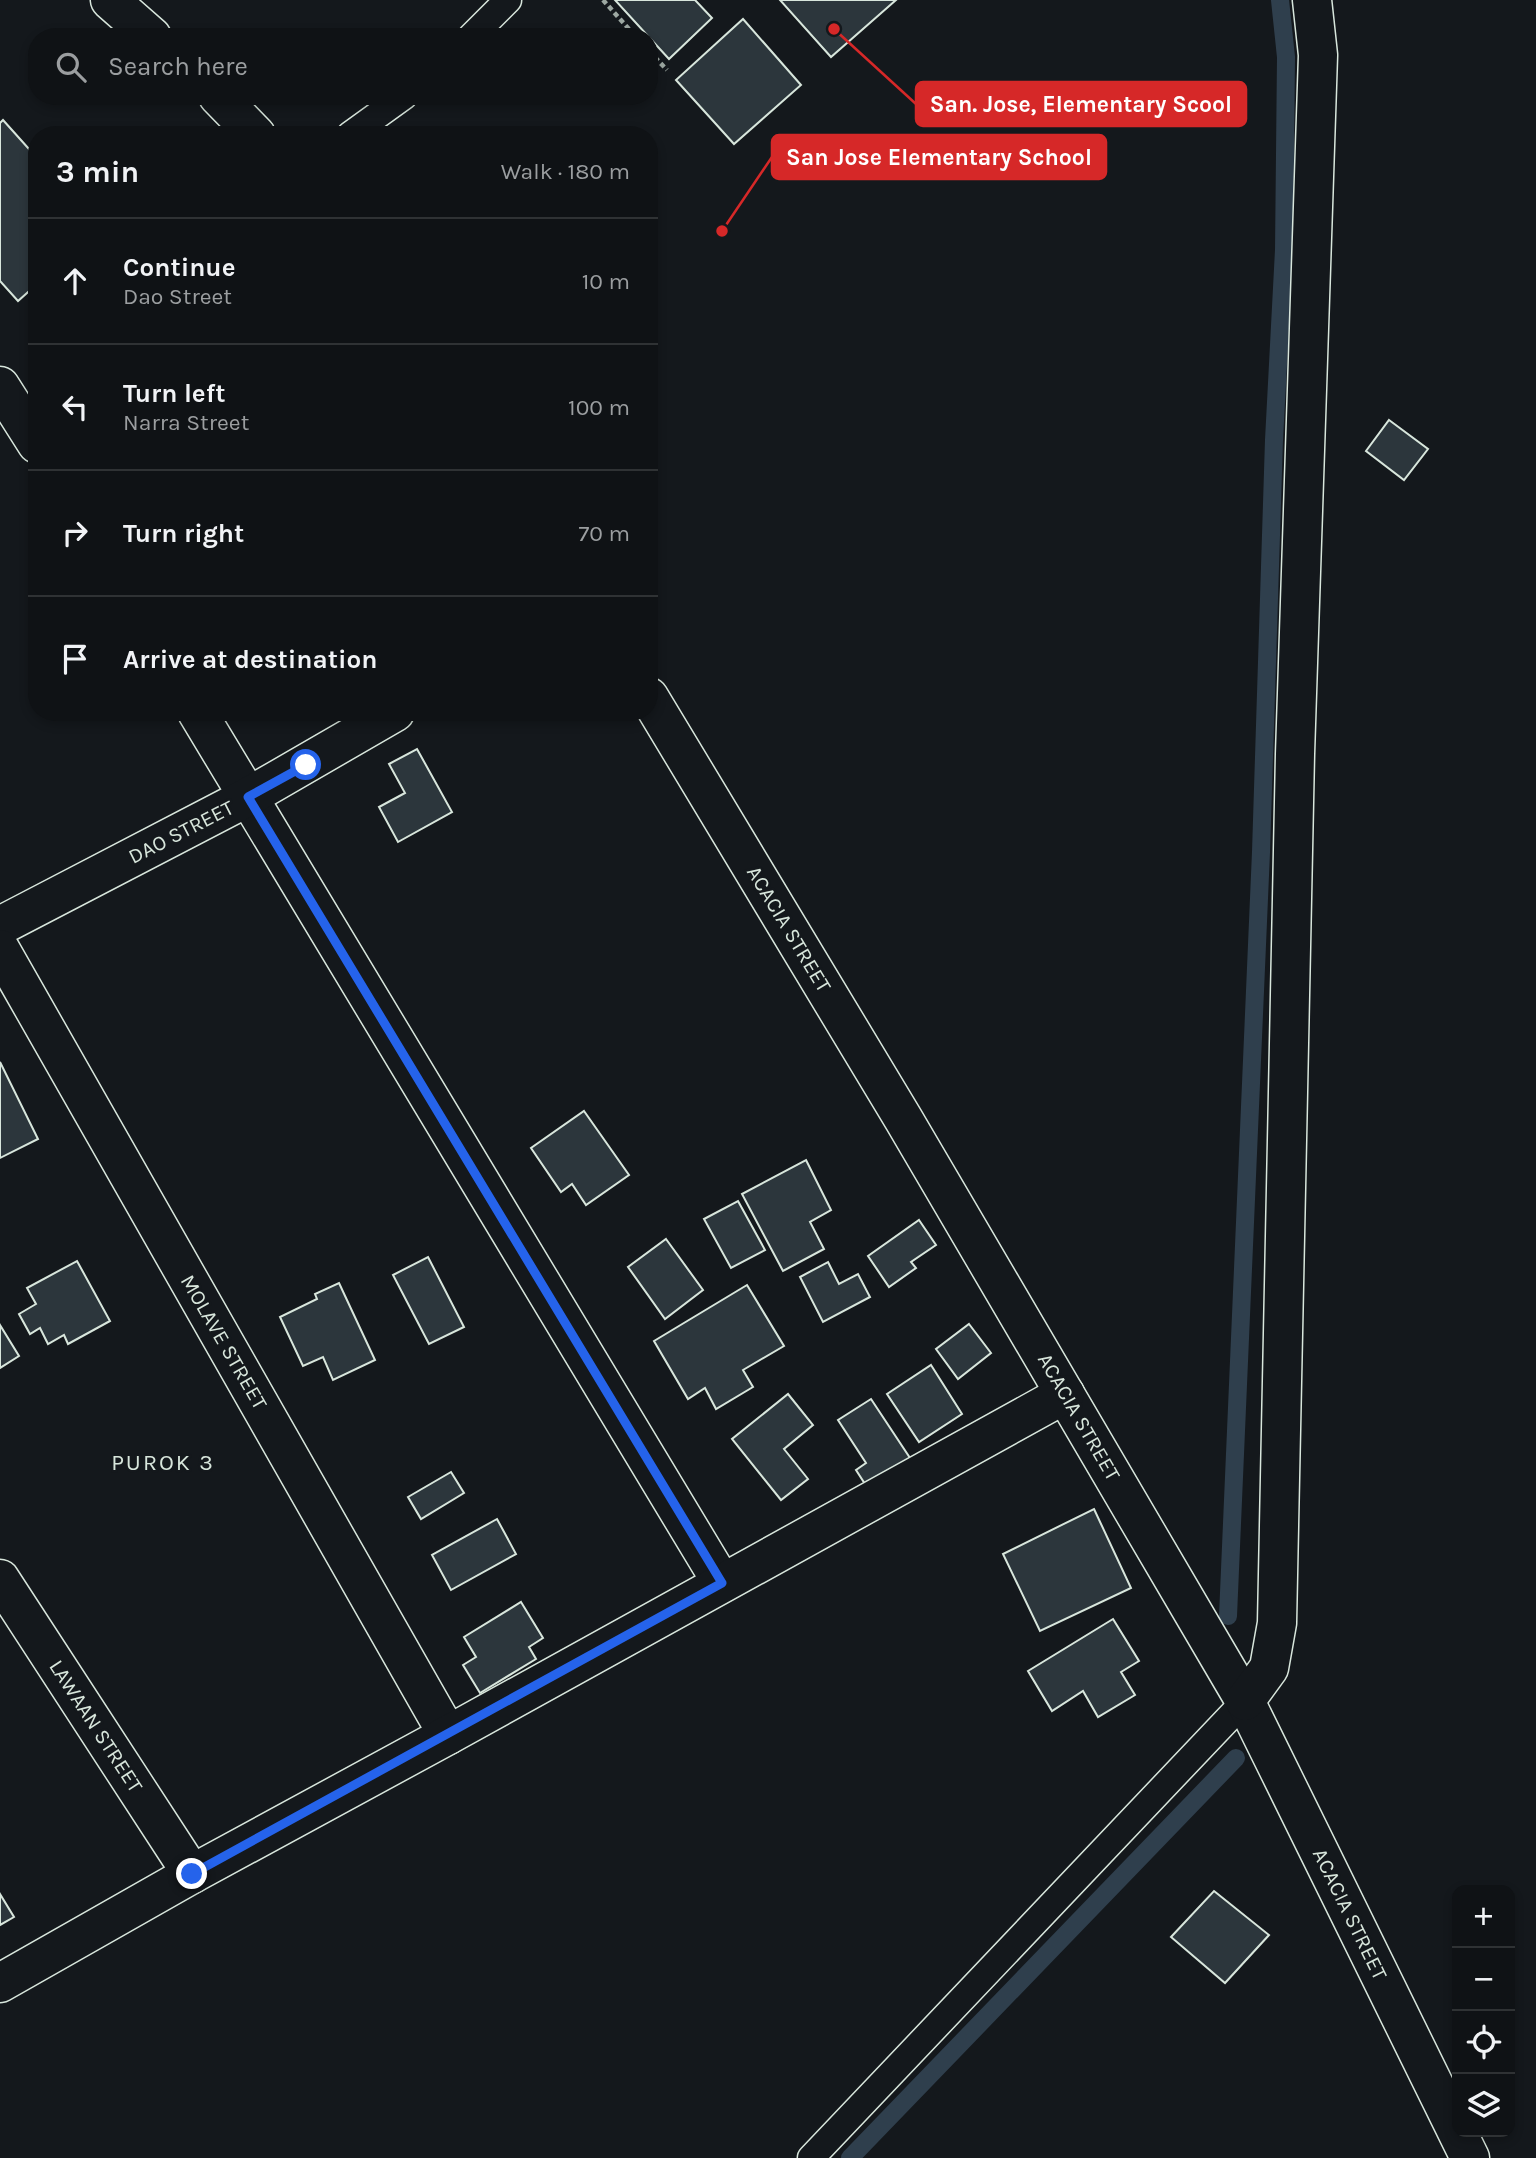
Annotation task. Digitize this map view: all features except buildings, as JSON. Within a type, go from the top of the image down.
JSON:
[{"type":"street","points":[[110,0],[142,28]]},
{"type":"street","points":[[1245,1701],[1269,1668],[1278,1623],[1295,754],[1318,55],[1312,0]]},
{"type":"street","points":[[227,105],[247,126]]},
{"type":"street","points":[[0,386],[28,429]]},
{"type":"street","name":"ACACIA STREET","points":[[658,711],[1245,1701],[1470,2158]]},
{"type":"street","points":[[202,721],[722,1583]]},
{"type":"street","name":"DAO STREET","points":[[0,926],[248,797],[379,721]]},
{"type":"street","name":"MOLAVE STREET","points":[[0,950],[448,1735]]},
{"type":"street","points":[[0,1983],[192,1874],[1065,1394]]},
{"type":"street","name":"LAWAAN STREET","points":[[0,1578],[192,1874]]},
{"type":"lane","points":[[480,28],[508,0]]},
{"type":"lane","points":[[362,126],[392,105]]},
{"type":"lane","points":[[811,2158],[1245,1701]]},
{"type":"path","points":[[603,0],[628,28]]},
{"type":"path","points":[[658,60],[667,70]]},
{"type":"waterway","points":[[1228,1616],[1261,852],[1274,440],[1284,250],[1286,57],[1280,0]]},
{"type":"waterway","points":[[850,2158],[1236,1758]]},
{"type":"place","name":"San. Jose, Elementary Scool","points":[[834,29]]},
{"type":"place","name":"San Jose Elementary School","points":[[722,231]]},
{"type":"district","name":"PUROK 3","points":[[163,1462]]},
{"type":"route","points":[[192,1874],[722,1583],[248,797],[306,765]]}]
